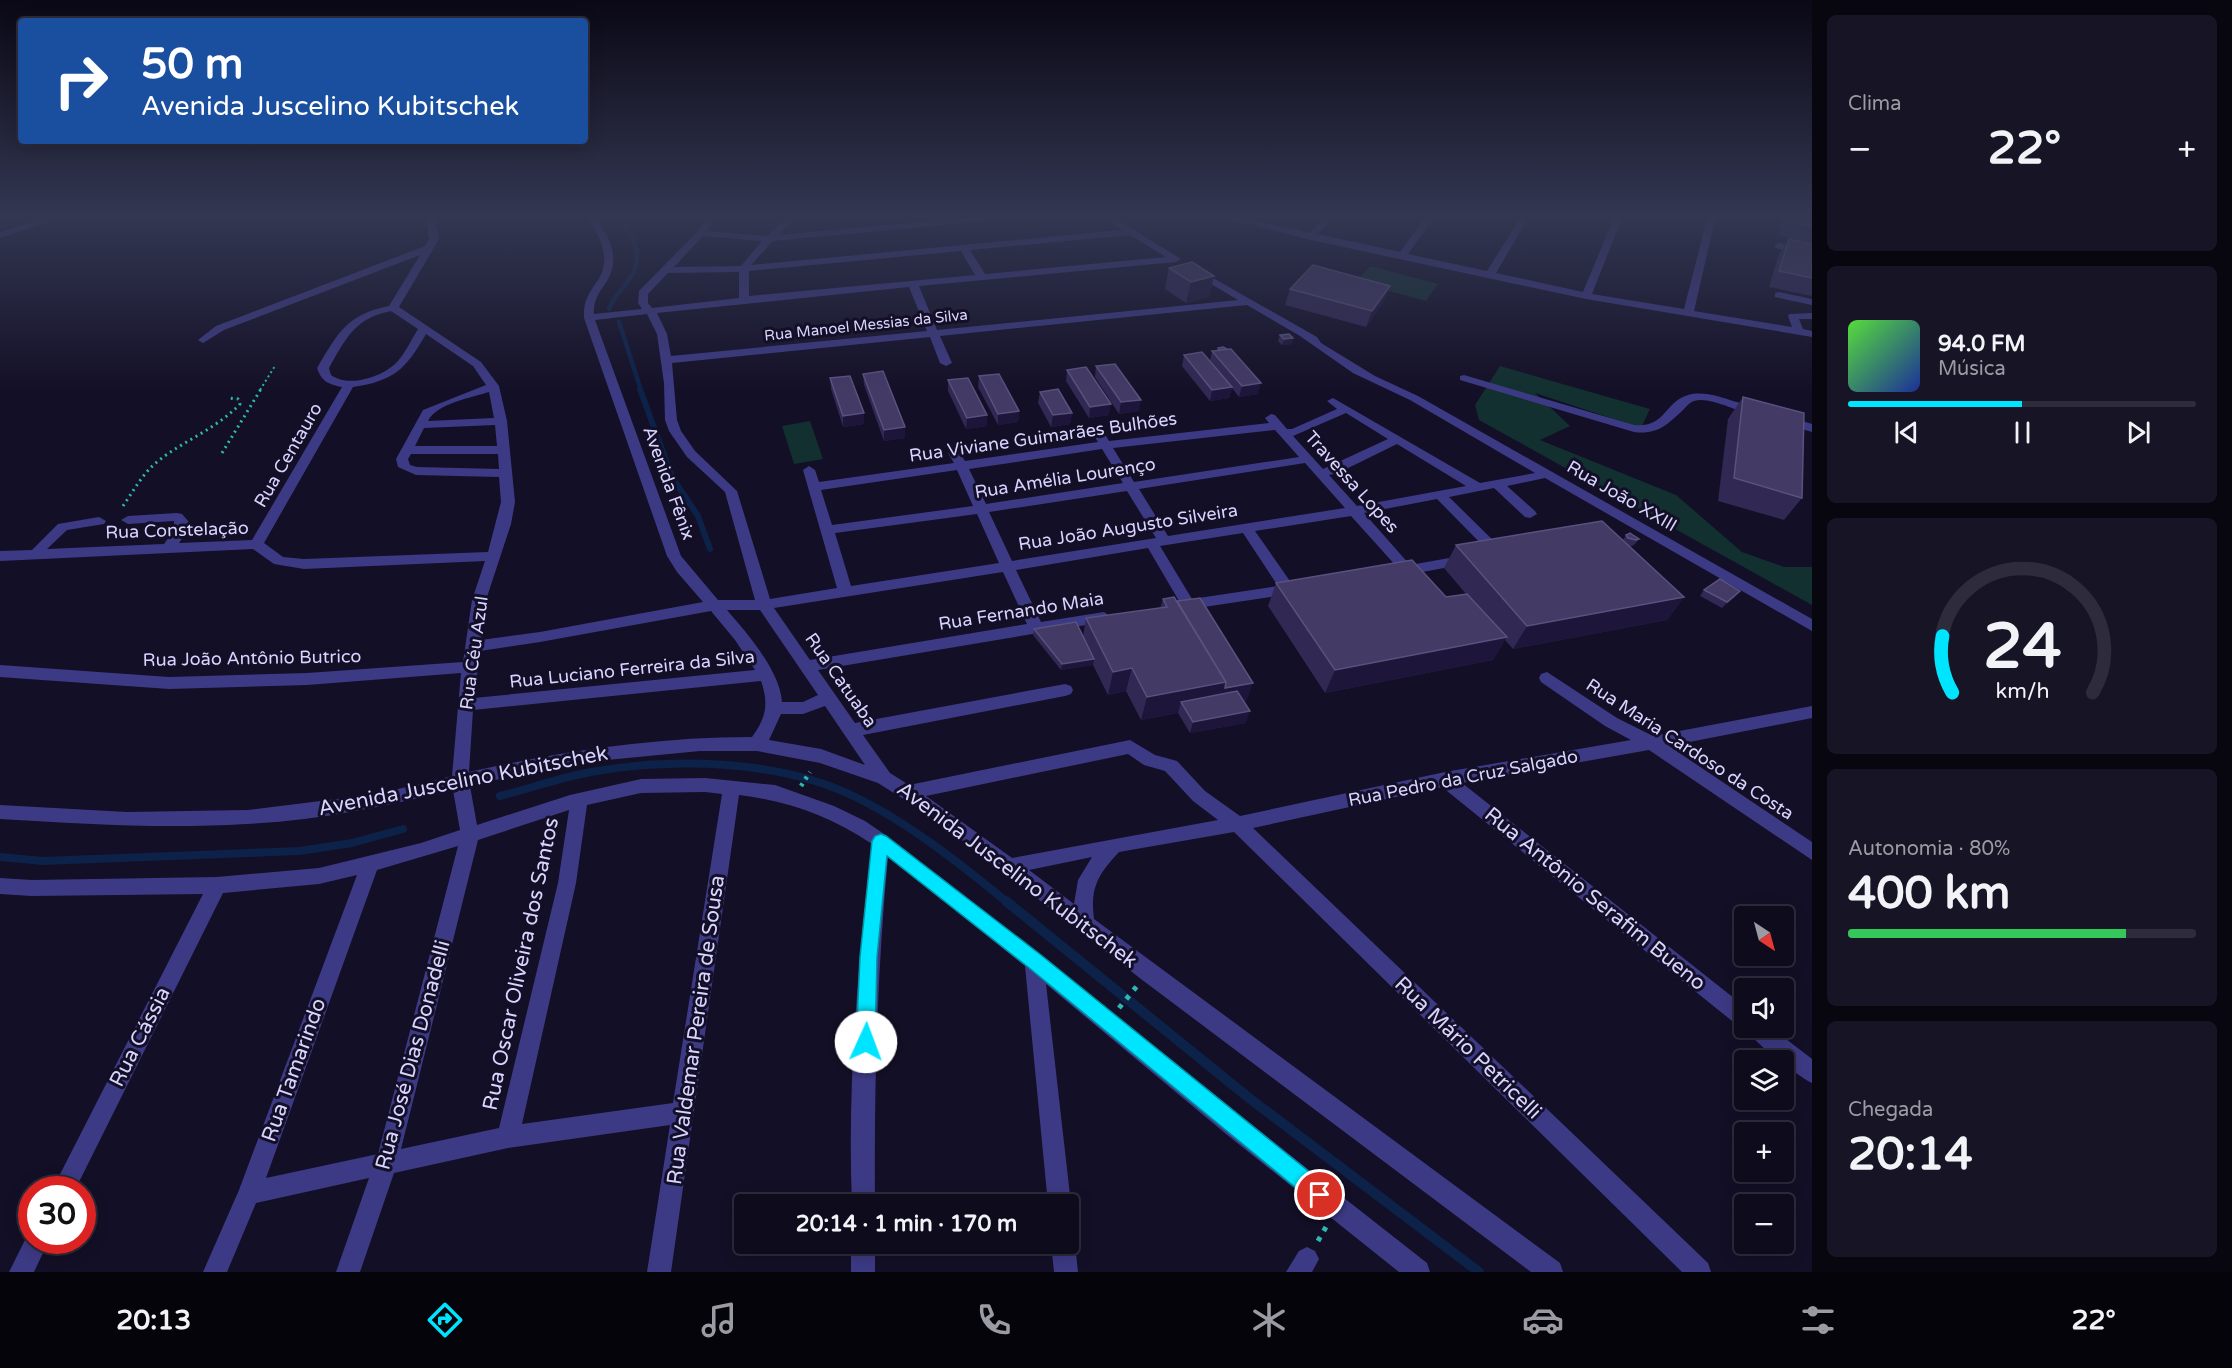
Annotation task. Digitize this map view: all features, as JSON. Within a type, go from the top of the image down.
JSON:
[{"type":"street","points":[[203,340],[220,328],[362,274]]},
{"type":"street","points":[[413,274],[393,308],[368,314],[350,325],[323,368],[323,373],[327,378],[337,382],[374,380],[393,371],[402,363],[423,330]]},
{"type":"street","points":[[604,274],[588,302],[589,318],[744,300],[1017,274]]},
{"type":"street","points":[[649,311],[643,303],[643,293],[660,274]]},
{"type":"street","points":[[744,274],[744,300]]},
{"type":"street","points":[[980,274],[982,278]]},
{"type":"street","name":"Rua João XXIII","points":[[1202,274],[1305,336],[1323,350],[1398,392],[1414,398],[1812,626]]},
{"type":"street","points":[[1487,274],[1586,297],[1812,334]]},
{"type":"street","points":[[1586,297],[1595,274]]},
{"type":"street","points":[[1688,314],[1696,274]]},
{"type":"street","points":[[913,285],[946,363]]},
{"type":"street","points":[[1779,295],[1812,302]]},
{"type":"street","name":"Rua Manoel Messias da Silva","points":[[666,360],[1248,302]]},
{"type":"street","name":"Rua Céu Azul","points":[[393,308],[477,364],[493,386],[501,421],[508,502],[494,556],[479,600],[474,646],[468,667],[465,705],[460,781],[470,836]]},
{"type":"street","name":"Rua Catuaba","points":[[649,311],[659,326],[670,383],[671,420],[675,431],[691,454],[731,491],[764,605],[884,777]]},
{"type":"street","points":[[1798,332],[1793,316],[1812,316]]},
{"type":"street","name":"Avenida Fênix","points":[[589,318],[674,556],[682,569],[744,641],[766,675],[772,690],[774,706]]},
{"type":"street","points":[[1464,378],[1624,427],[1644,431],[1661,427],[1683,403],[1692,397],[1705,398],[1812,428]]},
{"type":"street","name":"Rua Centauro","points":[[256,544],[350,383]]},
{"type":"street","points":[[493,386],[427,412],[402,459],[404,467],[416,471],[506,473]]},
{"type":"street","points":[[1333,401],[1478,487]]},
{"type":"street","name":"Rua Viviane Guimarães Bulhões","points":[[814,486],[1106,445],[1277,426],[1294,432],[1346,409]]},
{"type":"street","points":[[419,425],[501,421]]},
{"type":"street","name":"Travessa Lopes","points":[[1277,426],[1407,570]]},
{"type":"street","points":[[1097,431],[1130,487],[1188,604]]},
{"type":"street","points":[[1321,473],[1334,470],[1397,439]]},
{"type":"street","points":[[407,450],[504,450]]},
{"type":"street","points":[[954,453],[962,465],[1036,627]]},
{"type":"street","name":"Rua Amélia Lourenço","points":[[827,530],[981,510],[1308,459]]},
{"type":"street","points":[[809,470],[845,591]]},
{"type":"street","name":"Rua João Augusto Silveira","points":[[474,646],[540,637],[714,605],[764,605],[1159,543],[1354,511],[1547,474]]},
{"type":"street","points":[[1497,484],[1530,514]]},
{"type":"street","points":[[1385,573],[1504,553],[1440,495]]},
{"type":"street","points":[[123,517],[177,517],[182,522],[180,530],[168,548]]},
{"type":"street","points":[[36,554],[58,528],[69,524],[99,521]]},
{"type":"street","points":[[1246,528],[1288,589]]},
{"type":"street","name":"Rua Constelação","points":[[0,556],[256,544],[279,561],[304,564],[494,556]]},
{"type":"street","points":[[1164,608],[1310,586]]},
{"type":"street","name":"Rua Fernando Maia","points":[[808,666],[1118,615]]},
{"type":"street","name":"Rua João Antônio Butrico","points":[[0,671],[169,683],[307,679],[468,667]]},
{"type":"street","name":"Rua Luciano Ferreira da Silva","points":[[465,705],[766,675]]},
{"type":"street","name":"Rua Maria Cardoso da Costa","points":[[1547,678],[1611,722],[1651,743],[1812,852]]},
{"type":"street","points":[[853,730],[1065,690]]},
{"type":"street","points":[[757,744],[767,729],[774,706],[788,710],[804,709],[818,704],[829,696]]},
{"type":"street","name":"Rua Pedro da Cruz Salgado","points":[[1010,866],[1237,824],[1445,779],[1812,712]]},
{"type":"street","name":"Avenida Juscelino Kubitschek","points":[[0,812],[127,819],[248,817],[377,801],[521,767],[607,753],[700,744],[757,744],[821,756],[884,777],[909,792],[1551,1272]]},
{"type":"street","name":"Rua Mário Petricelli","points":[[909,792],[1130,747],[1150,760],[1171,766],[1199,796],[1237,824],[1699,1272]]},
{"type":"street","name":"Rua Antônio Serafim Bueno","points":[[1445,779],[1734,1010]]},
{"type":"street","points":[[0,885],[32,888],[218,885],[319,876],[369,866],[579,800],[641,786],[705,785],[775,792],[828,811],[859,826],[881,841],[1034,961],[1418,1272]]},
{"type":"street","name":"Rua Valdemar Pereira de Sousa","points":[[659,1272],[731,788]]},
{"type":"street","name":"Rua Oscar Oliveira dos Santos","points":[[508,1137],[564,894],[579,800]]},
{"type":"street","name":"Rua José Dias Donadelli","points":[[348,1272],[387,1161],[470,836]]},
{"type":"street","points":[[863,1194],[863,1106],[868,957],[881,841]]},
{"type":"street","points":[[1085,924],[1082,904],[1086,879],[1114,845]]},
{"type":"street","name":"Rua Tamarindo","points":[[215,1272],[249,1193],[369,866]]},
{"type":"street","name":"Rua Cássia","points":[[70,1176],[218,885]]},
{"type":"street","points":[[1034,961],[1058,1194]]},
{"type":"street","points":[[1769,1038],[1812,1072]]},
{"type":"street","points":[[249,1193],[387,1161],[508,1137],[684,1112]]},
{"type":"street","points":[[21,1272],[30,1254]]},
{"type":"street","points":[[863,1254],[863,1272]]},
{"type":"street","points":[[1064,1254],[1066,1272]]},
{"type":"path","points":[[222,453],[275,366]]},
{"type":"path","points":[[123,517],[144,475],[163,457],[222,424],[240,404],[238,399],[229,399]]},
{"type":"path","points":[[801,786],[810,772]]},
{"type":"path","points":[[1115,1013],[1138,985]]},
{"type":"path","points":[[1302,1265],[1338,1208]]},
{"type":"green space","points":[[1363,274],[1402,274],[1438,284],[1426,301],[1356,282]]},
{"type":"green space","points":[[1500,366],[1650,409],[1641,428],[1535,393],[1570,426],[1540,440],[1676,495],[1742,552],[1784,567],[1812,567],[1812,605],[1479,420],[1475,405]]},
{"type":"green space","points":[[810,421],[823,459],[794,464],[782,426]]},
{"type":"building","points":[[1179,274],[1214,276],[1191,282]]},
{"type":"building","points":[[1304,274],[1347,274],[1390,286],[1372,311],[1290,289]]},
{"type":"building","points":[[1795,274],[1812,274],[1812,278]]},
{"type":"building","points":[[1289,334],[1293,338],[1284,339],[1280,335]]},
{"type":"building","points":[[1231,349],[1261,383],[1242,386],[1212,351]]},
{"type":"building","points":[[1202,352],[1232,387],[1212,390],[1184,355]]},
{"type":"building","points":[[1115,364],[1141,400],[1121,402],[1096,366]]},
{"type":"building","points":[[1086,367],[1111,404],[1090,407],[1067,370]]},
{"type":"building","points":[[883,371],[905,427],[884,430],[863,374]]},
{"type":"building","points":[[999,374],[1019,411],[998,414],[979,376]]},
{"type":"building","points":[[850,376],[864,413],[843,416],[830,378]]},
{"type":"building","points":[[968,378],[987,415],[967,418],[948,380]]},
{"type":"building","points":[[1058,389],[1072,413],[1053,415],[1040,392]]},
{"type":"building","points":[[1743,397],[1804,413],[1802,498],[1734,478]]},
{"type":"building","points":[[1602,521],[1684,597],[1527,626],[1456,545]]},
{"type":"building","points":[[1630,533],[1639,539],[1628,538],[1626,535]]},
{"type":"building","points":[[1412,560],[1446,597],[1467,594],[1507,637],[1335,670],[1276,583]]},
{"type":"building","points":[[1720,579],[1740,591],[1727,602],[1704,590]]},
{"type":"building","points":[[1174,597],[1226,682],[1147,697],[1132,668],[1113,672],[1086,618],[1167,607],[1163,599]]},
{"type":"building","points":[[1200,598],[1253,683],[1225,688],[1226,682],[1177,601]]},
{"type":"building","points":[[1076,622],[1094,659],[1062,664],[1034,629]]},
{"type":"building","points":[[1237,691],[1250,711],[1193,722],[1181,702]]},
{"type":"waterway","points":[[609,309],[632,274]]},
{"type":"waterway","points":[[619,322],[641,390]]},
{"type":"waterway","points":[[640,389],[672,477],[698,516],[710,549]]},
{"type":"waterway","points":[[500,796],[585,773],[660,764],[726,765],[791,775],[822,783],[851,795],[892,817],[952,859],[1008,903]]},
{"type":"waterway","points":[[0,857],[43,861],[299,851],[352,843],[403,829]]},
{"type":"waterway","points":[[1006,901],[1249,1098],[1479,1272]]},
{"type":"route","points":[[866,1042],[868,957],[881,841],[1034,961],[1320,1195]]}]
